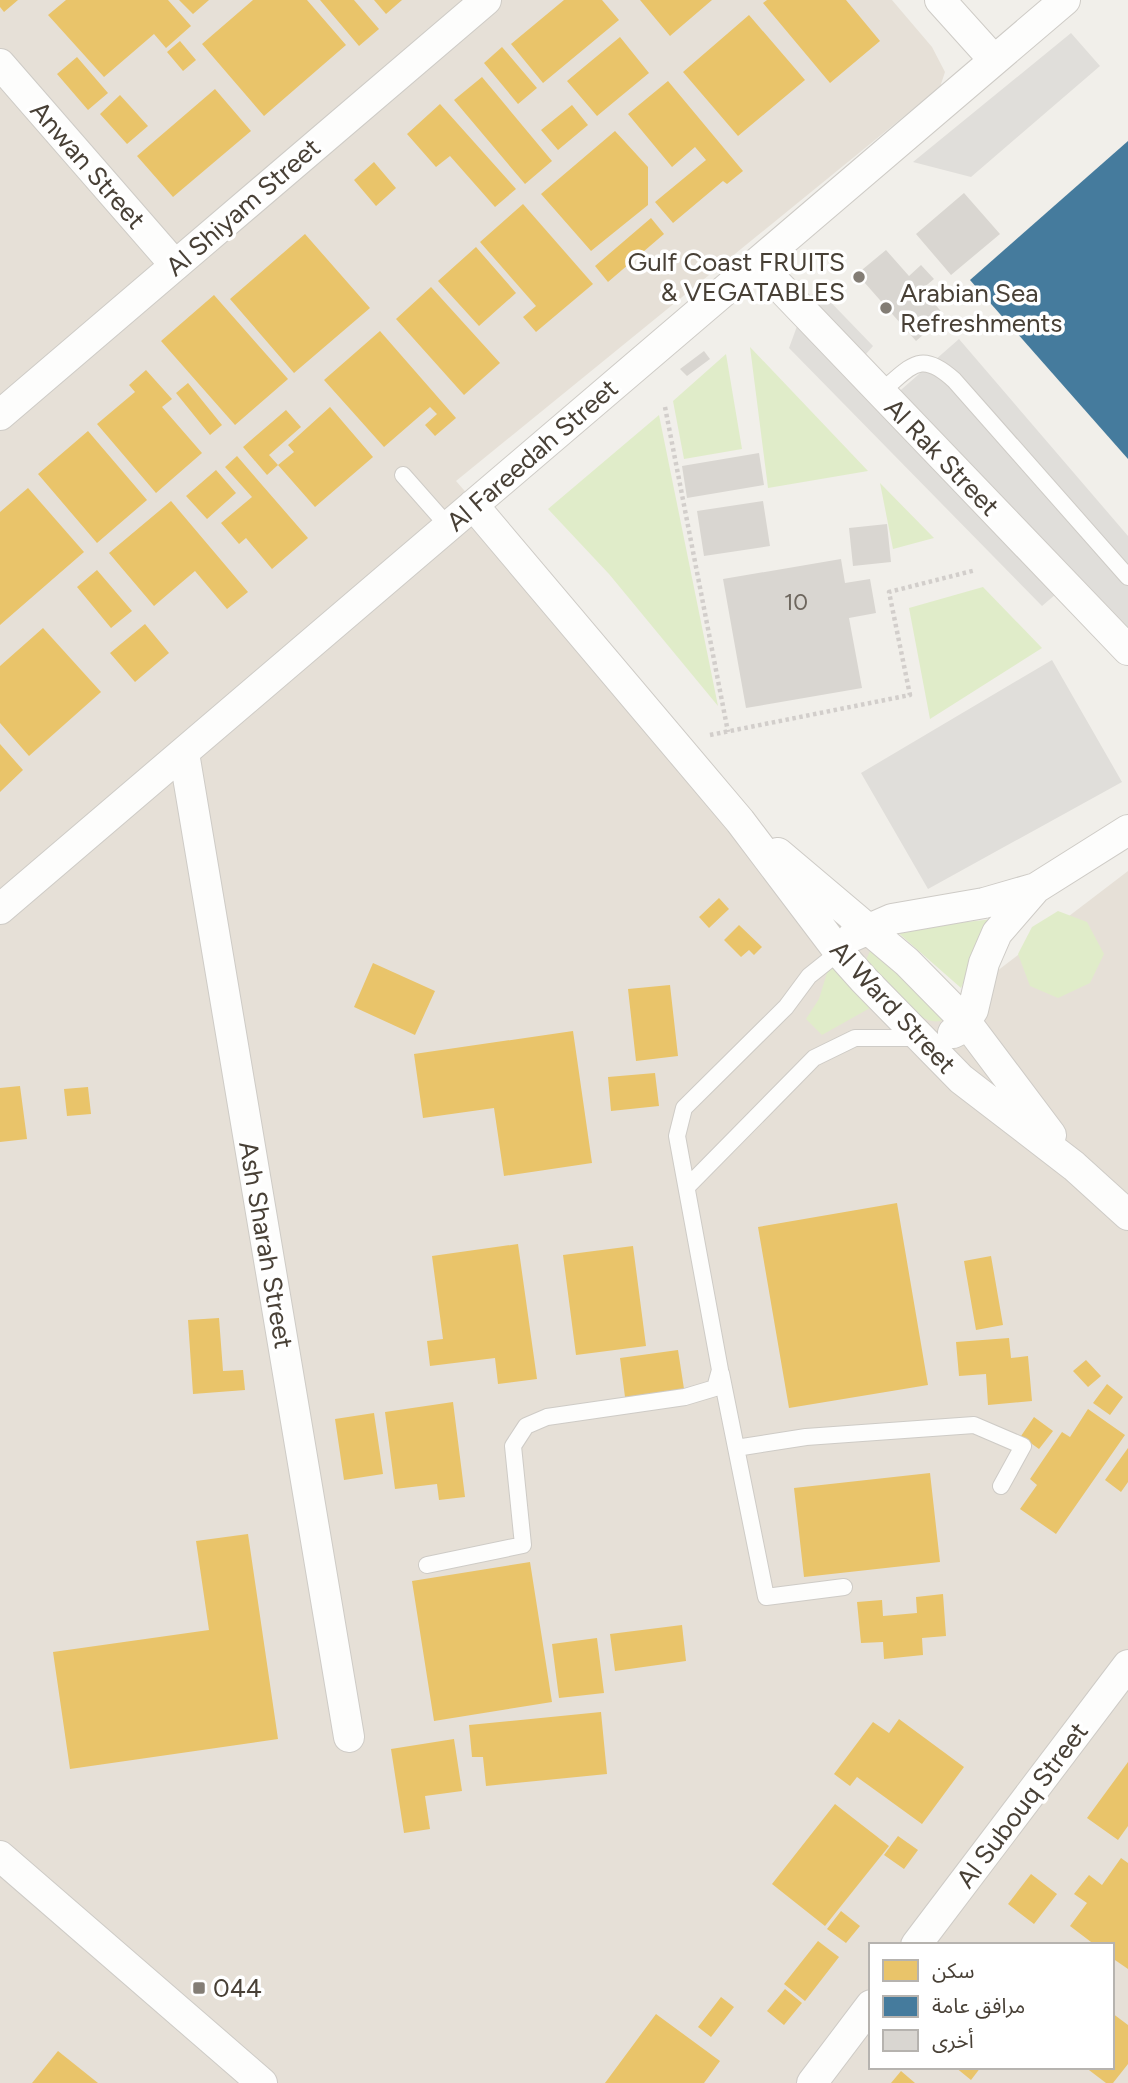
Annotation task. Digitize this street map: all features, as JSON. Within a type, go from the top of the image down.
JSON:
[{"type":"street","name":"Al Shiyam Street","points":[[0,415],[485,0]]},
{"type":"street","points":[[940,0],[994,61]]},
{"type":"street","name":"Al Fareedah Street","points":[[0,909],[1065,0]]},
{"type":"street","name":"Anwan Street","points":[[0,64],[175,265]]},
{"type":"street","name":"Al Rak Street","points":[[757,263],[1128,650]]},
{"type":"street","name":"Al Ward Street","points":[[473,505],[740,821],[839,952],[864,980],[961,1079],[1074,1166],[1128,1215]]},
{"type":"street","name":"Ash Sharah Street","points":[[184,752],[349,1737]]},
{"type":"street","name":"Al Ward Street","points":[[740,821],[907,962],[966,1022],[1074,1166]]},
{"type":"street","points":[[839,952],[855,934],[892,919],[984,903],[1036,888],[1128,830]]},
{"type":"street","points":[[922,1038],[939,1038],[961,1029],[973,1010],[984,963],[997,933],[1036,888]]},
{"type":"street","name":"Al Subouq Street","points":[[918,1943],[1128,1665]]},
{"type":"street","points":[[0,1856],[256,2081]]},
{"type":"street","points":[[812,2083],[869,2008]]},
{"type":"lane","points":[[880,392],[916,364],[925,362],[937,366],[954,380],[1128,577]]},
{"type":"lane","points":[[403,475],[449,526]]},
{"type":"lane","points":[[839,952],[809,976],[786,1007],[684,1108],[677,1136],[720,1370],[766,1597],[844,1587]]},
{"type":"lane","points":[[688,1186],[814,1058],[855,1038],[922,1038]]},
{"type":"lane","points":[[427,1564],[523,1545],[513,1446],[526,1426],[547,1417],[685,1397],[715,1388],[720,1370]]},
{"type":"lane","points":[[736,1448],[806,1437],[974,1425],[1023,1446],[1001,1486]]},
{"type":"path","points":[[665,407],[728,732]]},
{"type":"path","points":[[710,735],[910,695],[889,592],[976,570]]},
{"type":"shaded area","points":[[0,0],[892,0],[932,47],[945,72],[940,87],[456,481],[815,896],[954,1004],[1128,871],[1128,2083],[0,2083]]},
{"type":"shaded area","points":[[1071,33],[1100,66],[971,177],[913,162]]},
{"type":"shaded area","points":[[817,288],[873,346],[860,361],[894,396],[959,339],[1128,536],[1128,630],[1077,576],[1042,606],[789,348],[806,302]]},
{"type":"shaded area","points":[[1052,660],[1122,782],[928,889],[861,773]]},
{"type":"green space","points":[[750,347],[868,471],[768,488]]},
{"type":"green space","points":[[726,354],[742,449],[684,459],[673,401]]},
{"type":"green space","points":[[659,415],[718,706],[609,574],[548,509]]},
{"type":"green space","points":[[880,483],[934,538],[893,549]]},
{"type":"green space","points":[[983,587],[1042,648],[930,719],[909,608]]},
{"type":"green space","points":[[1058,911],[1087,922],[1104,954],[1090,983],[1058,998],[1030,986],[1018,954],[1032,927]]},
{"type":"green space","points":[[993,919],[961,988],[895,930]]},
{"type":"green space","points":[[877,948],[944,1019],[926,1019],[915,1013],[885,986],[870,970],[866,960],[870,951]]},
{"type":"green space","points":[[830,963],[870,1008],[822,1035],[806,1019],[819,999]]},
{"type":"building: سكن","points":[[0,0],[18,0],[4,12],[0,7]]},
{"type":"building: سكن","points":[[66,0],[168,0],[191,26],[166,48],[154,34],[104,77],[48,15]]},
{"type":"building: سكن","points":[[179,0],[209,0],[193,14]]},
{"type":"building: سكن","points":[[253,0],[307,0],[346,45],[264,116],[202,44]]},
{"type":"building: سكن","points":[[320,0],[354,0],[379,29],[359,46]]},
{"type":"building: سكن","points":[[374,0],[402,0],[386,14]]},
{"type":"building: سكن","points":[[564,0],[602,0],[619,20],[543,83],[511,44]]},
{"type":"building: سكن","points":[[640,0],[712,0],[670,36]]},
{"type":"building: سكن","points":[[767,0],[846,0],[880,41],[830,83],[763,3]]},
{"type":"building: سكن","points":[[749,15],[805,80],[738,136],[683,72]]},
{"type":"building: سكن","points":[[620,37],[649,73],[597,116],[567,81]]},
{"type":"building: سكن","points":[[180,41],[196,60],[183,71],[167,52]]},
{"type":"building: سكن","points":[[502,47],[537,88],[518,104],[484,63]]},
{"type":"building: سكن","points":[[77,57],[108,93],[88,110],[57,74]]},
{"type":"building: سكن","points":[[482,77],[552,161],[525,184],[454,100]]},
{"type":"building: سكن","points":[[668,81],[743,171],[727,184],[723,181],[673,223],[655,202],[706,160],[695,147],[672,167],[628,114]]},
{"type":"building: سكن","points":[[215,89],[251,131],[173,197],[137,156]]},
{"type":"building: سكن","points":[[120,95],[148,126],[127,144],[100,114]]},
{"type":"building: سكن","points":[[440,104],[516,189],[495,207],[450,156],[436,167],[407,134]]},
{"type":"building: سكن","points":[[572,105],[588,125],[558,150],[541,130]]},
{"type":"building: سكن","points":[[615,131],[648,167],[648,205],[591,251],[541,194]]},
{"type":"building: سكن","points":[[374,162],[396,188],[376,206],[354,180]]},
{"type":"building: سكن","points":[[523,204],[593,284],[536,332],[523,317],[536,306],[480,242]]},
{"type":"building: سكن","points":[[651,218],[664,234],[608,282],[595,266]]},
{"type":"building: سكن","points":[[305,234],[370,308],[294,373],[230,299]]},
{"type":"building: سكن","points":[[476,247],[516,293],[479,326],[438,281]]},
{"type":"building: سكن","points":[[431,287],[500,363],[464,395],[396,319]]},
{"type":"building: سكن","points":[[214,295],[288,379],[235,425],[161,341]]},
{"type":"building: سكن","points":[[380,331],[456,418],[435,436],[425,425],[437,414],[430,407],[384,447],[324,380]]},
{"type":"building: سكن","points":[[146,370],[172,399],[162,407],[202,453],[156,493],[97,424],[135,392],[129,385]]},
{"type":"building: سكن","points":[[188,383],[222,425],[210,435],[176,393]]},
{"type":"building: سكن","points":[[330,407],[373,457],[315,507],[278,465],[294,452],[288,445]]},
{"type":"building: سكن","points":[[286,410],[301,427],[269,455],[278,465],[267,475],[243,447]]},
{"type":"building: سكن","points":[[88,431],[147,500],[97,543],[38,474]]},
{"type":"building: سكن","points":[[237,456],[308,538],[272,569],[246,538],[239,544],[221,523],[252,497],[225,467]]},
{"type":"building: سكن","points":[[216,470],[236,493],[207,519],[186,496]]},
{"type":"building: سكن","points":[[28,488],[84,552],[0,625],[0,512]]},
{"type":"building: سكن","points":[[171,501],[248,592],[227,609],[195,571],[154,606],[109,553]]},
{"type":"building: سكن","points":[[97,570],[132,611],[111,628],[77,587]]},
{"type":"building: سكن","points":[[145,624],[169,653],[135,682],[110,653]]},
{"type":"building: سكن","points":[[43,628],[101,692],[29,756],[0,723],[0,666]]},
{"type":"building: سكن","points":[[0,744],[23,770],[0,792]]},
{"type":"building: سكن","points":[[719,898],[729,909],[709,928],[699,917]]},
{"type":"building: سكن","points":[[739,925],[762,947],[754,955],[749,950],[741,957],[724,940]]},
{"type":"building: سكن","points":[[373,963],[435,991],[415,1035],[354,1007]]},
{"type":"building: سكن","points":[[670,985],[678,1056],[636,1061],[628,989]]},
{"type":"building: سكن","points":[[573,1031],[592,1163],[504,1176],[494,1108],[423,1118],[414,1054]]},
{"type":"building: سكن","points":[[655,1073],[659,1106],[611,1111],[608,1077]]},
{"type":"building: سكن","points":[[20,1086],[27,1139],[0,1142],[0,1088]]},
{"type":"building: سكن","points":[[88,1087],[91,1114],[67,1116],[64,1089]]},
{"type":"building: سكن","points":[[897,1203],[928,1385],[789,1408],[758,1227]]},
{"type":"building: سكن","points":[[518,1244],[537,1379],[498,1384],[495,1358],[430,1366],[427,1341],[443,1339],[432,1256]]},
{"type":"building: سكن","points":[[633,1246],[646,1346],[576,1355],[563,1255]]},
{"type":"building: سكن","points":[[991,1256],[1003,1325],[976,1330],[964,1261]]},
{"type":"building: سكن","points":[[219,1318],[223,1371],[243,1370],[245,1390],[193,1394],[188,1320]]},
{"type":"building: سكن","points":[[1009,1338],[1011,1358],[1028,1356],[1032,1401],[988,1405],[986,1374],[959,1376],[956,1342]]},
{"type":"building: سكن","points":[[678,1350],[684,1389],[625,1397],[620,1358]]},
{"type":"building: سكن","points":[[1086,1360],[1101,1376],[1088,1387],[1073,1371]]},
{"type":"building: سكن","points":[[1107,1384],[1123,1397],[1110,1415],[1093,1403]]},
{"type":"building: سكن","points":[[453,1402],[465,1497],[439,1500],[437,1484],[395,1489],[385,1412]]},
{"type":"building: سكن","points":[[1088,1409],[1125,1435],[1056,1534],[1020,1509],[1037,1485],[1030,1479],[1062,1432],[1070,1437]]},
{"type":"building: سكن","points":[[374,1413],[383,1474],[344,1480],[335,1419]]},
{"type":"building: سكن","points":[[1034,1417],[1053,1431],[1039,1449],[1021,1436]]},
{"type":"building: سكن","points":[[1128,1448],[1128,1482],[1121,1492],[1105,1480]]},
{"type":"building: سكن","points":[[930,1473],[940,1562],[804,1577],[794,1488]]},
{"type":"building: سكن","points":[[248,1534],[278,1739],[70,1769],[53,1652],[209,1630],[196,1541]]},
{"type":"building: سكن","points":[[530,1562],[552,1702],[434,1721],[412,1581]]},
{"type":"building: سكن","points":[[943,1594],[946,1636],[922,1638],[923,1655],[884,1659],[883,1642],[861,1643],[857,1602],[882,1600],[883,1616],[917,1613],[916,1597]]},
{"type":"building: سكن","points":[[682,1625],[686,1661],[615,1671],[610,1634]]},
{"type":"building: سكن","points":[[597,1638],[604,1693],[559,1698],[552,1644]]},
{"type":"building: سكن","points":[[601,1712],[607,1774],[486,1786],[483,1757],[472,1757],[469,1725]]},
{"type":"building: سكن","points":[[899,1719],[964,1767],[922,1824],[857,1777],[850,1786],[834,1774],[873,1722],[889,1733]]},
{"type":"building: سكن","points":[[454,1739],[462,1791],[425,1796],[430,1829],[404,1833],[391,1749]]},
{"type":"building: سكن","points":[[1128,1762],[1128,1826],[1118,1840],[1087,1818]]},
{"type":"building: سكن","points":[[835,1804],[889,1846],[825,1926],[772,1884]]},
{"type":"building: سكن","points":[[898,1836],[918,1850],[904,1869],[884,1855]]},
{"type":"building: سكن","points":[[1121,1858],[1128,1863],[1128,1969],[1114,1959],[1114,1943],[1092,1943],[1070,1926],[1087,1903],[1074,1894],[1089,1875],[1102,1885]]},
{"type":"building: سكن","points":[[1031,1874],[1057,1894],[1034,1924],[1008,1904]]},
{"type":"building: سكن","points":[[841,1911],[860,1926],[846,1943],[827,1929]]},
{"type":"building: سكن","points":[[818,1941],[839,1957],[805,2001],[784,1984]]},
{"type":"building: سكن","points":[[785,1989],[802,2003],[784,2025],[767,2011]]},
{"type":"building: سكن","points":[[721,1997],[734,2007],[711,2037],[698,2027]]},
{"type":"building: سكن","points":[[656,2014],[720,2061],[704,2083],[605,2083]]},
{"type":"building: سكن","points":[[1114,2014],[1128,2025],[1128,2064],[1113,2083],[1106,2083],[1088,2069],[1114,2069]]},
{"type":"building: سكن","points":[[58,2051],[98,2083],[32,2083]]},
{"type":"building: سكن","points":[[957,2069],[979,2069],[971,2080]]},
{"type":"building: سكن","points":[[901,2071],[915,2083],[891,2083]]},
{"type":"building: مرافق عامة","points":[[1128,141],[1128,459],[970,280]]},
{"type":"building: أخرى","points":[[964,193],[1000,234],[951,275],[916,234]]},
{"type":"building: أخرى","points":[[886,250],[909,276],[921,265],[934,279],[922,289],[945,316],[916,341],[857,274]]},
{"type":"building: أخرى","points":[[704,351],[710,359],[687,376],[680,369]]},
{"type":"building: أخرى","points":[[759,453],[764,485],[687,498],[682,466]]},
{"type":"building: أخرى","points":[[763,501],[770,546],[704,556],[697,511]]},
{"type":"building: أخرى","points":[[887,524],[891,562],[853,566],[849,528]]},
{"type":"building: أخرى","points":[[841,559],[845,583],[870,579],[876,613],[849,618],[862,688],[746,708],[723,579]]},
{"type":"place","name":"Gulf Coast FRUITS & VEGATABLES","points":[[859,277]]},
{"type":"place","name":"Arabian Sea Refreshments","points":[[886,308]]},
{"type":"place","name":"044","points":[[199,1988]]}]
